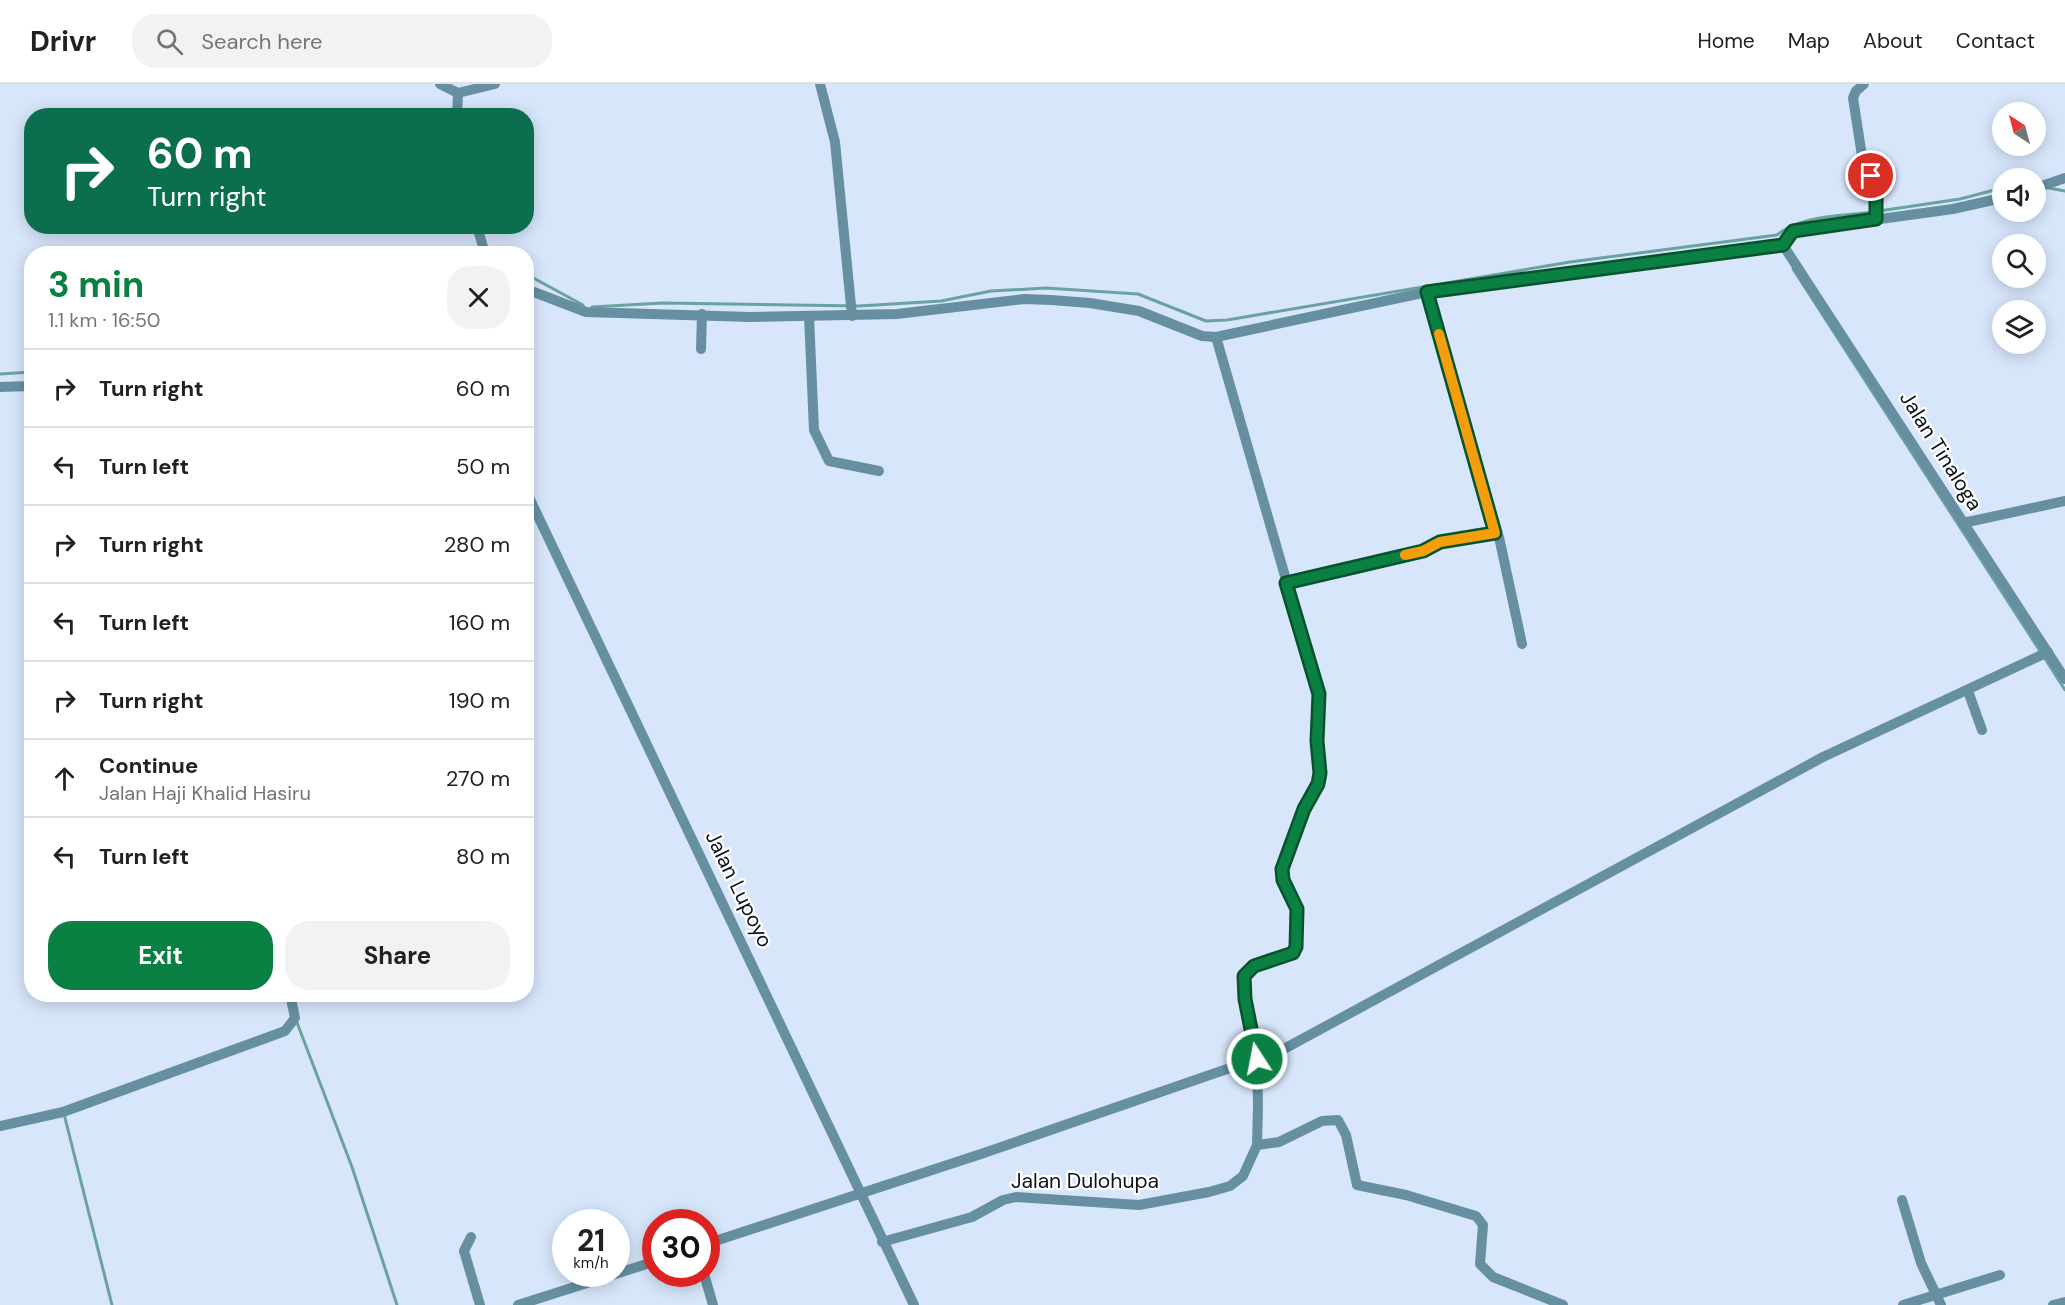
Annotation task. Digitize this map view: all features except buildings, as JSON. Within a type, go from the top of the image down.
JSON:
[{"type":"street","points":[[440,84],[458,93],[495,84]]},
{"type":"street","points":[[820,84],[835,142],[851,309]]},
{"type":"street","points":[[1864,84],[1856,91],[1853,98],[1861,149],[1875,186],[1876,214]]},
{"type":"street","points":[[457,108],[458,93]]},
{"type":"street","points":[[2046,185],[2065,178]]},
{"type":"street","points":[[534,292],[586,312],[702,319],[809,321],[851,309],[948,309],[1024,299],[1051,300],[1090,303],[1139,312],[1202,336],[1216,337],[1427,292],[1782,242],[1793,231],[1876,214],[1953,209],[1992,200]]},
{"type":"street","name":"Jalan Tinaloga","points":[[1782,242],[2065,679]]},
{"type":"street","points":[[1427,292],[1495,533],[1499,537],[1522,644]]},
{"type":"street","points":[[701,349],[702,319]]},
{"type":"street","points":[[809,321],[814,429],[821,441],[824,454],[833,462],[879,471]]},
{"type":"street","points":[[1216,337],[1286,583],[1423,551],[1440,542],[1495,533]]},
{"type":"street","points":[[0,387],[24,386]]},
{"type":"street","points":[[1964,523],[2065,501]]},
{"type":"street","name":"Jalan Lupoyo","points":[[534,508],[865,1193],[882,1242],[914,1305]]},
{"type":"street","name":"Jalan Dulohupa","points":[[882,1242],[972,1217],[1003,1200],[1016,1197],[1139,1205],[1209,1192],[1230,1186],[1243,1176],[1257,1144],[1257,1059],[1245,999],[1244,976],[1254,966],[1293,953],[1296,947],[1297,909],[1283,880],[1282,869],[1304,809],[1318,784],[1320,773],[1317,741],[1319,694],[1286,583]]},
{"type":"street","points":[[720,1240],[865,1193],[1257,1059],[1331,1025],[1832,752],[2048,652]]},
{"type":"street","points":[[1968,691],[1982,730]]},
{"type":"street","points":[[0,1126],[63,1112],[285,1031],[295,1018],[292,1002]]},
{"type":"street","points":[[1257,1144],[1280,1142],[1322,1121],[1338,1120],[1346,1135],[1357,1185],[1406,1195],[1476,1216],[1483,1226],[1480,1264],[1484,1270],[1493,1277],[1563,1305]]},
{"type":"street","points":[[1902,1200],[1921,1263],[1939,1300]]},
{"type":"street","points":[[471,1237],[464,1251],[480,1305]]},
{"type":"street","points":[[518,1305],[642,1265]]},
{"type":"street","points":[[1903,1305],[1939,1300],[2000,1275]]},
{"type":"street","points":[[707,1287],[712,1305]]},
{"type":"street","points":[[2053,1305],[2065,1302]]},
{"type":"waterway","points":[[2049,188],[2065,191]]},
{"type":"waterway","points":[[1879,211],[1960,199],[1992,191]]},
{"type":"waterway","points":[[592,307],[662,303],[859,306],[941,301],[991,291],[1046,288],[1138,294],[1206,321],[1227,320],[1570,262],[1777,235],[1786,228],[1810,220],[1872,212]]},
{"type":"waterway","points":[[1793,269],[2040,651]]},
{"type":"waterway","points":[[534,278],[583,305]]},
{"type":"waterway","points":[[0,374],[24,372]]},
{"type":"waterway","points":[[2044,657],[2065,690]]},
{"type":"waterway","points":[[296,1020],[352,1167],[397,1305]]},
{"type":"waterway","points":[[64,1114],[112,1305]]},
{"type":"slow traffic","points":[[1405,555],[1423,551],[1440,542],[1495,533],[1439,334]]},
{"type":"route","points":[[1257,1059],[1245,999],[1244,976],[1254,966],[1287,956],[1293,953],[1296,947],[1297,909],[1283,880],[1282,869],[1304,809],[1318,784],[1320,773],[1317,741],[1319,706],[1317,682],[1286,583],[1423,551],[1440,542],[1495,533],[1427,292],[1783,245],[1793,231],[1876,219],[1876,194],[1871,176]]}]
